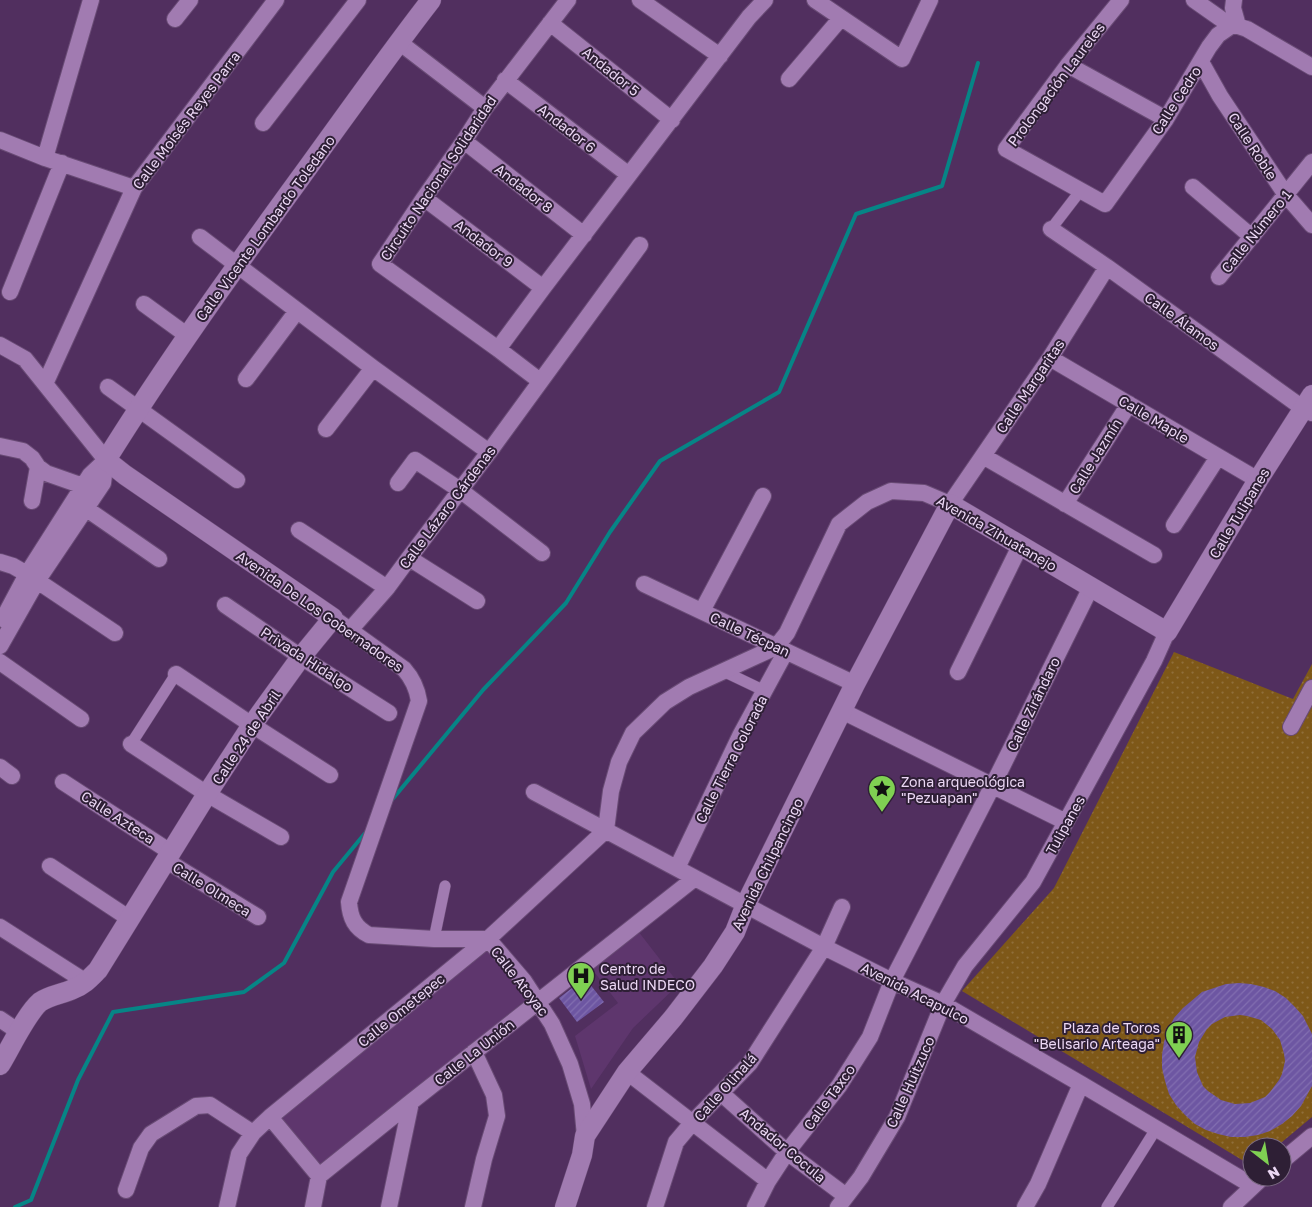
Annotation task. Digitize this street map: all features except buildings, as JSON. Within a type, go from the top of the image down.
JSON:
[{"type":"street","points":[[45,158],[92,0]]},
{"type":"street","points":[[175,19],[190,0]]},
{"type":"street","name":"Calle Moisés Reyes Parra","points":[[45,384],[134,188],[276,0]]},
{"type":"street","points":[[262,124],[358,0]]},
{"type":"street","name":"Calle Vicente Lombardo Toledano","points":[[81,504],[83,486],[90,475],[106,460],[138,408],[237,265],[431,0]]},
{"type":"street","name":"Circuito Nacional Solidaridad","points":[[540,381],[380,264],[464,142],[485,108],[568,0]]},
{"type":"street","points":[[640,0],[720,56]]},
{"type":"street","points":[[498,349],[749,17],[765,0]]},
{"type":"street","points":[[815,0],[902,59],[930,0]]},
{"type":"street","name":"Prolongación Laureles","points":[[1105,204],[1006,149],[1068,65],[1121,0]]},
{"type":"street","points":[[1194,0],[1234,26],[1247,29],[1312,67]]},
{"type":"street","points":[[1234,0],[1234,26]]},
{"type":"street","points":[[790,79],[841,18]]},
{"type":"street","name":"Andador 5","points":[[550,22],[672,120]]},
{"type":"street","name":"Calle Cedro","points":[[1105,204],[1166,119],[1209,47],[1218,35],[1234,26]]},
{"type":"street","points":[[399,42],[485,108]]},
{"type":"street","name":"Calle Roble","points":[[1201,62],[1220,96],[1286,195],[1312,224]]},
{"type":"street","points":[[1068,65],[1166,119]]},
{"type":"street","name":"Andador 6","points":[[505,80],[629,176]]},
{"type":"street","points":[[0,140],[45,158],[134,188]]},
{"type":"street","name":"Andador 8","points":[[464,142],[584,235]]},
{"type":"street","name":"Calle Número 1","points":[[1219,276],[1312,162]]},
{"type":"street","points":[[10,292],[62,163]]},
{"type":"street","points":[[1193,187],[1252,237]]},
{"type":"street","points":[[1051,229],[1081,190]]},
{"type":"street","name":"Andador 9","points":[[424,198],[543,288]]},
{"type":"street","name":"Calle Álamos","points":[[1051,229],[1309,406]]},
{"type":"street","points":[[200,238],[373,368],[489,452]]},
{"type":"street","name":"Calle Lázaro Cárdenas","points":[[350,630],[387,588],[640,245]]},
{"type":"street","name":"Calle Margaritas","points":[[950,504],[1050,358],[1107,267]]},
{"type":"street","points":[[144,304],[188,336]]},
{"type":"street","points":[[246,379],[297,311]]},
{"type":"street","name":"Avenida De Los Gobernadores","points":[[0,345],[25,359],[106,460],[350,630],[404,669],[412,678],[417,689],[419,701],[349,902],[350,913],[354,923],[369,935],[488,939]]},
{"type":"street","name":"Calle Maple","points":[[1050,358],[1258,480]]},
{"type":"street","points":[[326,428],[373,368]]},
{"type":"street","points":[[108,387],[237,480]]},
{"type":"street","name":"Calle Jazmín","points":[[982,456],[1065,504],[1128,404]]},
{"type":"street","name":"Calle Tulipanes","points":[[1167,632],[1258,480],[1309,406]]},
{"type":"street","points":[[0,446],[23,451],[46,473],[83,486]]},
{"type":"street","points":[[1174,525],[1218,457]]},
{"type":"street","name":"Calle Vicente Lombardo Toledano","points":[[0,624],[81,504],[103,482],[106,460]]},
{"type":"street","points":[[398,483],[415,460],[460,490],[542,553]]},
{"type":"street","points":[[32,501],[38,467]]},
{"type":"street","name":"Avenida Zihuatanejo","points":[[606,830],[611,791],[619,762],[633,733],[665,702],[688,687],[723,671],[781,649],[839,524],[867,502],[891,491],[924,493],[950,504],[1167,632]]},
{"type":"street","points":[[702,611],[762,496]]},
{"type":"street","points":[[81,504],[159,558]]},
{"type":"street","name":"Avenida Chilpancingo","points":[[565,1207],[582,1155],[585,1136],[627,1072],[673,1018],[713,966],[735,932],[746,904],[855,684],[950,504]]},
{"type":"street","points":[[1065,504],[1154,555]]},
{"type":"street","points":[[299,530],[387,588]]},
{"type":"street","points":[[958,672],[1020,546]]},
{"type":"street","points":[[409,558],[477,601]]},
{"type":"street","points":[[0,562],[13,566],[115,633]]},
{"type":"street","name":"Calle Vicente Lombardo Toledano","points":[[0,646],[32,578]]},
{"type":"street","name":"Calle Técpan","points":[[644,584],[855,684]]},
{"type":"street","name":"Calle Zirándaro","points":[[892,981],[993,786],[1091,587]]},
{"type":"street","name":"Privada Hidalgo","points":[[225,605],[301,657],[389,713]]},
{"type":"street","name":"Calle 24 de Abril","points":[[86,982],[98,970],[252,725],[301,657],[333,618]]},
{"type":"street","name":"Tulipanes","points":[[943,1004],[965,966],[1033,882],[1154,661],[1167,632]]},
{"type":"street","name":"Calle Tierra Colorada","points":[[677,868],[741,734],[765,691],[781,649]]},
{"type":"street","points":[[0,662],[81,719]]},
{"type":"street","points":[[723,671],[765,691]]},
{"type":"street","points":[[281,837],[207,794],[131,744],[176,674],[330,774]]},
{"type":"street","points":[[1292,727],[1312,688]]},
{"type":"street","points":[[842,711],[1066,822]]},
{"type":"street","name":"Calle Azteca","points":[[63,782],[169,857]]},
{"type":"street","name":"Avenida Acapulco","points":[[534,792],[824,947],[943,1004],[1156,1130],[1242,1173]]},
{"type":"street","name":"Calle Ometepec","points":[[227,1207],[238,1154],[253,1133],[270,1117],[488,939],[606,830]]},
{"type":"street","name":"Calle Olmeca","points":[[169,857],[258,917]]},
{"type":"street","points":[[50,866],[130,919]]},
{"type":"street","name":"Calle La Unión","points":[[319,1176],[696,878]]},
{"type":"street","points":[[434,938],[445,886]]},
{"type":"street","name":"Calle Olinalá","points":[[655,1207],[676,1142],[750,1063],[824,947],[842,907]]},
{"type":"street","points":[[0,927],[86,982],[74,989],[41,1002],[30,1014],[0,1065]]},
{"type":"street","name":"Calle Atoyac","points":[[488,939],[524,982],[552,1024],[570,1064],[582,1104],[585,1136]]},
{"type":"street","name":"Calle Taxco","points":[[756,1207],[768,1181],[787,1152],[839,1086],[870,1037],[892,981]]},
{"type":"street","name":"Calle Huitzuco","points":[[842,1202],[861,1177],[897,1117],[943,1004]]},
{"type":"street","points":[[0,1019],[19,1032]]},
{"type":"street","points":[[473,1207],[484,1159],[497,1116],[494,1095],[474,1052]]},
{"type":"street","points":[[627,1072],[768,1181]]},
{"type":"street","points":[[1025,1207],[1038,1184],[1081,1084]]},
{"type":"street","name":"Andador Cocula","points":[[721,1093],[842,1202]]},
{"type":"street","points":[[388,1207],[411,1102]]},
{"type":"street","points":[[126,1190],[141,1148],[151,1134],[196,1106],[210,1105],[253,1133]]},
{"type":"street","points":[[270,1117],[319,1176],[312,1207]]},
{"type":"street","points":[[1107,1207],[1156,1130]]},
{"type":"street","points":[[1292,1153],[1312,1136]]},
{"type":"street","points":[[1231,1207],[1252,1187]]},
{"type":"shaded area","points":[[1174,652],[1293,699],[1312,664],[1312,1117],[1288,1137],[1242,1137],[1242,1160],[962,991],[1054,888]]},
{"type":"shaded area","points":[[638,931],[679,984],[633,1028],[591,1089],[575,1036],[618,1003],[592,969]]},
{"type":"shaded area","points":[[486,946],[528,998],[321,1166],[279,1115]]},
{"type":"waterway","points":[[391,801],[483,690],[566,603],[610,532],[660,461],[779,392],[856,214],[942,186],[978,63]]},
{"type":"waterway","points":[[15,1207],[31,1200],[78,1080],[113,1012],[244,992],[284,963],[333,872],[366,832]]},
{"type":"place","name":"Zona arqueológica \"Pezuapan\"","points":[[882,813]]},
{"type":"place","name":"Centro de Salud INDECO","points":[[581,1000]]},
{"type":"place","name":"Plaza de Toros \"Belisario Arteaga\"","points":[[1179,1059]]}]
